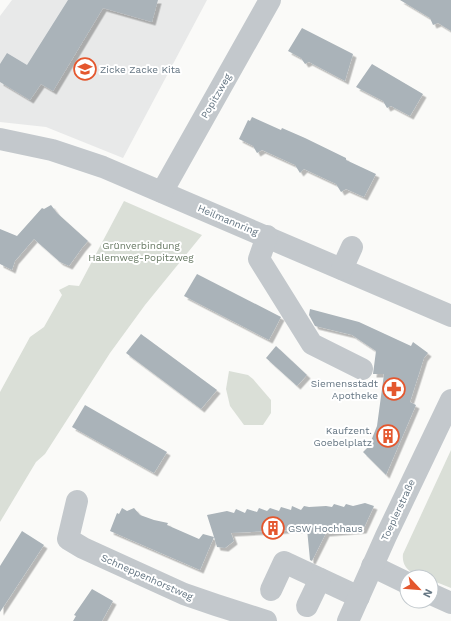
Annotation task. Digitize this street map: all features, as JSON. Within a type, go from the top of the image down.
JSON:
[{"type":"street","name":"Popitzweg","points":[[162,192],[270,0]]},
{"type":"street","name":"Heilmannring","points":[[0,139],[52,150],[103,167],[451,316]]},
{"type":"street","points":[[267,236],[259,259],[312,344],[362,369]]},
{"type":"street","points":[[342,269],[352,247]]},
{"type":"street","name":"Toeplerstraße","points":[[348,621],[372,566],[451,400]]},
{"type":"street","name":"Schneppenhorstweg","points":[[77,501],[68,539],[83,548],[184,594],[216,606],[266,621]]},
{"type":"street","points":[[271,590],[284,562],[359,597]]},
{"type":"street","points":[[372,566],[399,579]]},
{"type":"street","points":[[307,606],[320,578]]},
{"type":"street","points":[[439,598],[451,603]]},
{"type":"shaded area","name":"Zicke Zacke Kita","points":[[12,0],[207,0],[123,158],[46,127],[0,122],[0,16]]},
{"type":"green space","name":"Grünverbindung Halemweg-Popitzweg","points":[[124,201],[202,235],[145,305],[110,353],[45,454],[36,462],[0,522],[0,392],[30,337],[44,327],[62,295],[59,290],[69,285],[79,286]]},
{"type":"green space","points":[[229,371],[248,375],[271,400],[271,413],[263,425],[244,425],[230,406],[226,389]]},
{"type":"green space","points":[[451,450],[451,588],[439,583],[439,569],[407,569],[403,560],[403,554]]},
{"type":"building","points":[[68,0],[158,0],[152,22],[103,8],[53,91],[41,84],[30,100],[0,82],[0,64],[7,53],[27,65]]},
{"type":"building","points":[[400,0],[451,0],[451,31],[438,23],[433,25],[430,18]]},
{"type":"building","points":[[302,28],[353,54],[345,81],[309,62],[305,64],[301,58],[288,51]]},
{"type":"building","points":[[372,64],[423,94],[410,116],[391,106],[387,108],[383,101],[356,87]]},
{"type":"building","points":[[252,117],[281,130],[282,128],[305,138],[376,174],[364,197],[346,189],[341,192],[336,184],[304,169],[300,173],[295,165],[262,150],[257,153],[253,146],[239,139],[248,120],[250,121]]},
{"type":"building","points":[[51,205],[57,213],[88,241],[69,266],[60,262],[34,239],[15,261],[12,270],[0,264],[0,229],[17,236],[42,208],[44,209]]},
{"type":"building","points":[[197,274],[281,317],[269,340],[184,296]]},
{"type":"building","points":[[310,309],[359,322],[411,346],[413,342],[428,353],[424,358],[410,402],[416,405],[386,475],[363,452],[369,446],[377,426],[384,374],[373,374],[376,351],[352,335],[315,326],[309,315]]},
{"type":"building","points":[[141,334],[217,390],[201,409],[126,353]]},
{"type":"building","points":[[276,346],[307,375],[297,386],[266,358]]},
{"type":"building","points":[[85,405],[167,452],[154,473],[72,427]]},
{"type":"building","name":"GSW Hochhaus","points":[[365,503],[374,506],[363,530],[326,533],[312,561],[310,560],[307,529],[231,533],[234,541],[225,548],[217,547],[207,515],[227,511],[234,513],[236,509],[245,513],[247,509],[257,512],[259,508],[267,511],[270,508],[279,511],[281,507],[291,510],[292,506],[301,510],[304,506],[332,507],[334,504],[344,507],[346,504],[353,506]]},
{"type":"building","points":[[122,508],[127,511],[134,508],[140,515],[168,523],[167,525],[199,539],[203,534],[214,537],[200,570],[110,531],[117,513],[119,514]]},
{"type":"building","points":[[22,531],[44,545],[0,612],[0,566]]},
{"type":"building","points":[[92,589],[113,601],[102,621],[73,621],[76,616],[74,615]]},
{"type":"place","name":"Zicke Zacke Kita","points":[[85,69]]},
{"type":"place","name":"Siemensstadt Apotheke","points":[[394,389]]},
{"type":"place","name":"Kaufzent. Goebelplatz","points":[[388,436]]},
{"type":"place","name":"GSW Hochhaus","points":[[273,528]]}]
